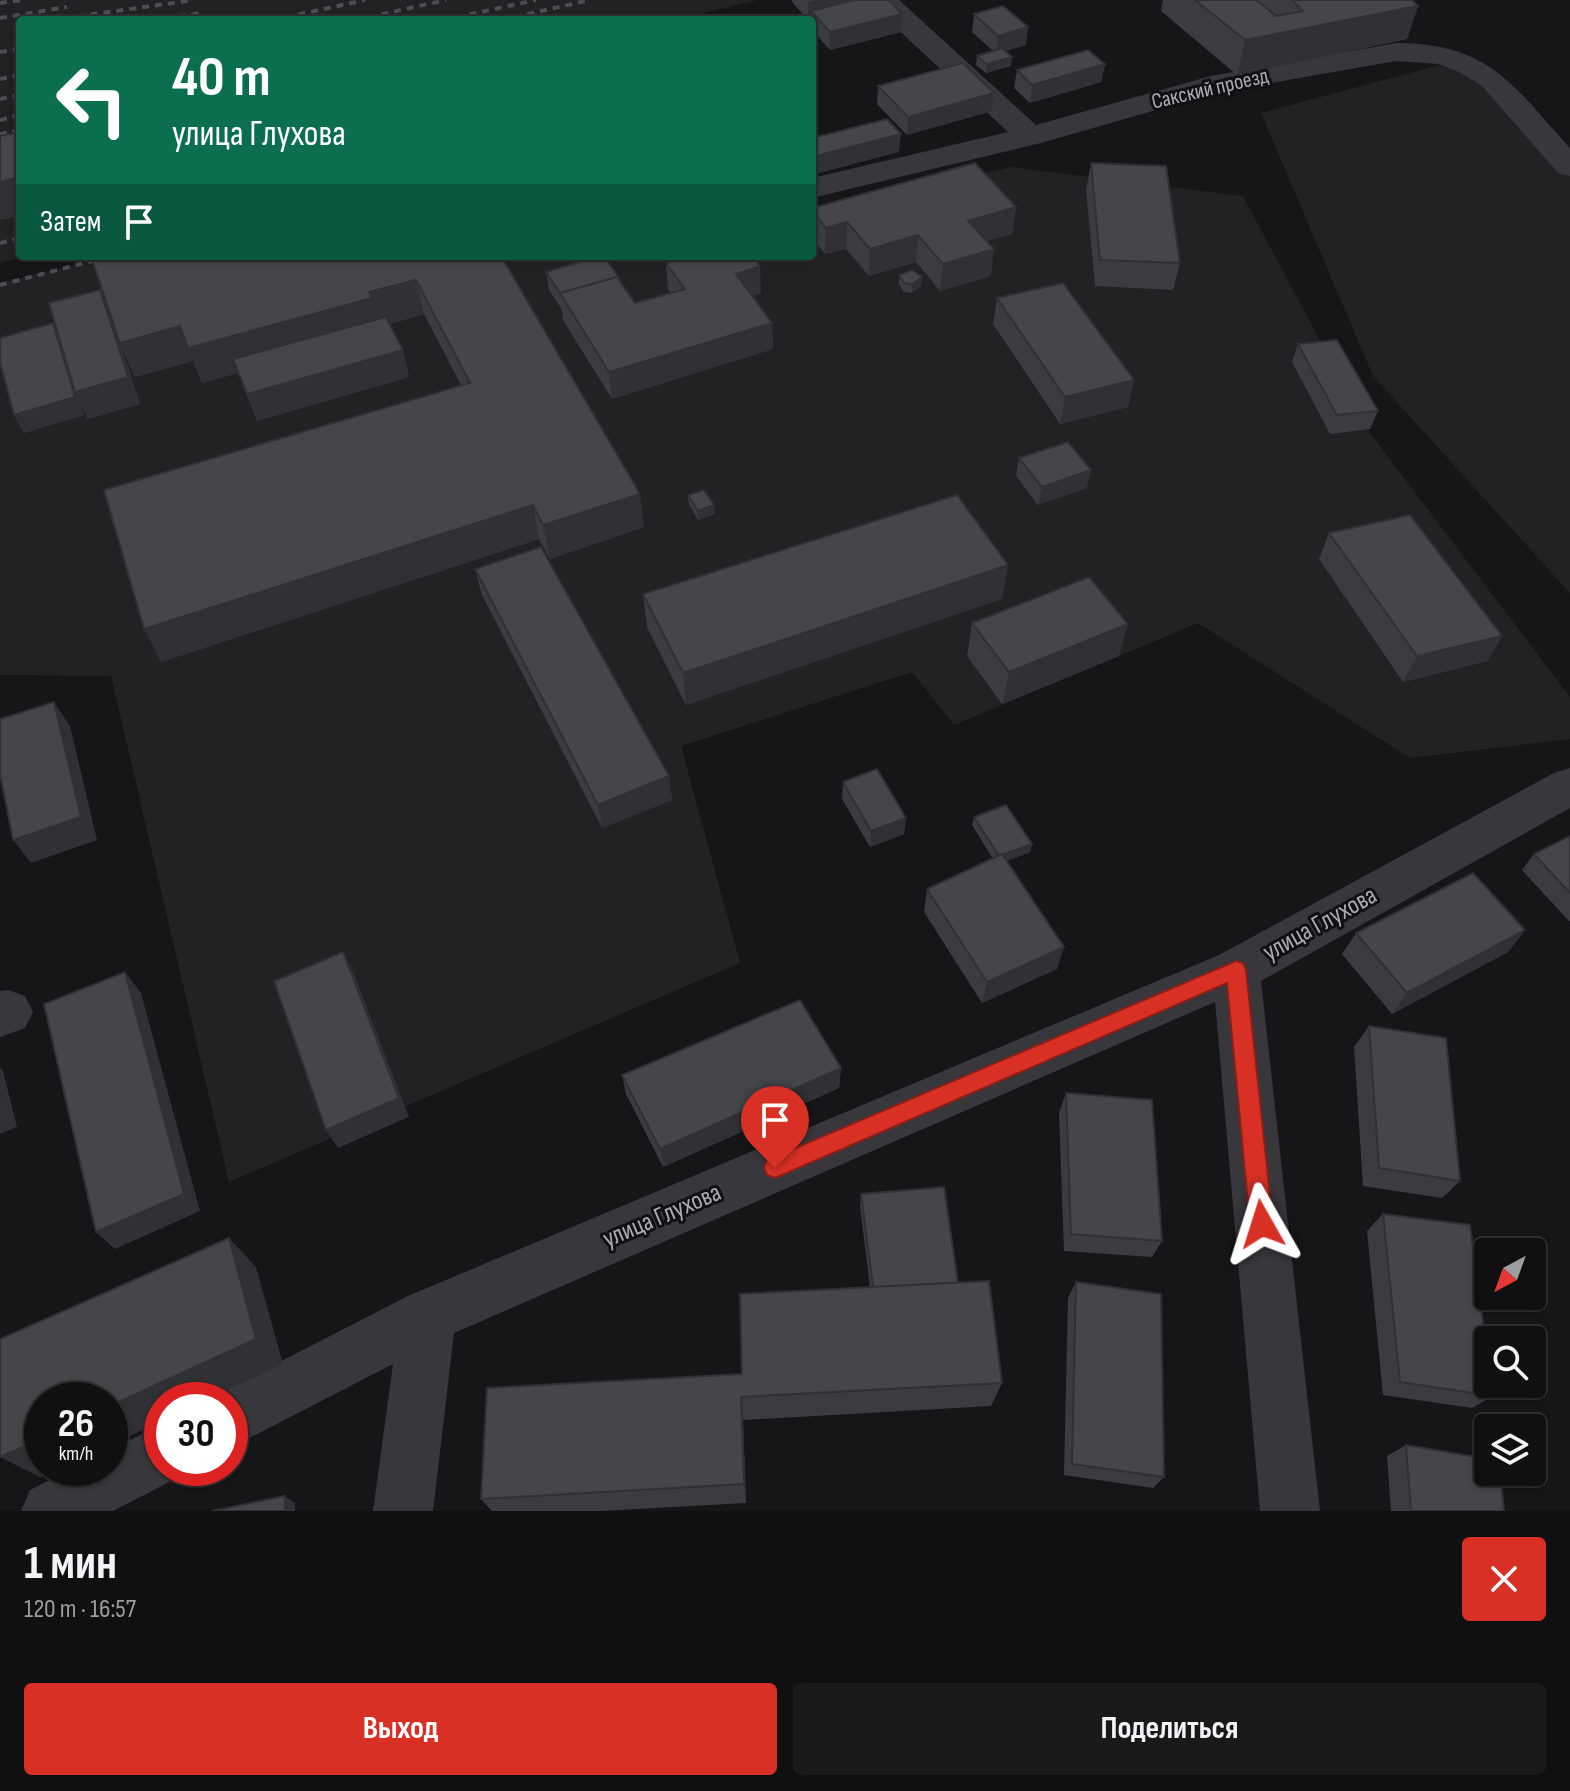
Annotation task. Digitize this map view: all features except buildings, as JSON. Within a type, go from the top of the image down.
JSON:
[{"type":"street","points":[[888,5],[1030,136]]},
{"type":"street","name":"Сакский проезд","points":[[816,187],[1030,136],[1211,85],[1416,51],[1438,54],[1478,69],[1492,80],[1570,167]]},
{"type":"street","name":"улица Глухова","points":[[248,1410],[428,1316],[1236,970],[1570,786]]},
{"type":"street","points":[[1236,970],[1290,1511]]},
{"type":"street","points":[[403,1511],[428,1316]]},
{"type":"street","points":[[51,1511],[144,1463]]},
{"type":"shaded area","points":[[0,0],[758,0],[689,16],[16,16],[16,259],[0,263]]},
{"type":"shaded area","points":[[1466,58],[1570,176],[1570,593],[1373,376],[1261,113]]},
{"type":"shaded area","points":[[1011,167],[1243,196],[1367,429],[1570,697],[1570,739],[1410,758],[1198,623],[954,725],[912,672],[681,746],[740,963],[229,1182],[111,676],[0,675],[0,283],[95,260],[816,260],[816,215]]},
{"type":"railway","points":[[0,3],[23,0]]},
{"type":"railway","points":[[80,16],[194,0]]},
{"type":"railway","points":[[291,16],[365,0]]},
{"type":"railway","points":[[374,16],[446,0]]},
{"type":"railway","points":[[462,16],[536,0]]},
{"type":"railway","points":[[520,16],[590,0]]},
{"type":"railway","points":[[0,18],[67,7]]},
{"type":"railway","points":[[181,16],[202,13]]},
{"type":"railway","points":[[0,52],[16,50]]},
{"type":"railway","points":[[0,79],[16,76]]},
{"type":"railway","points":[[0,99],[16,96]]},
{"type":"railway","points":[[0,120],[16,116]]},
{"type":"railway","points":[[0,134],[16,131]]},
{"type":"railway","points":[[0,243],[16,239]]},
{"type":"railway","points":[[0,285],[96,260]]},
{"type":"route","points":[[775,1168],[1236,970],[1262,1224]]}]
